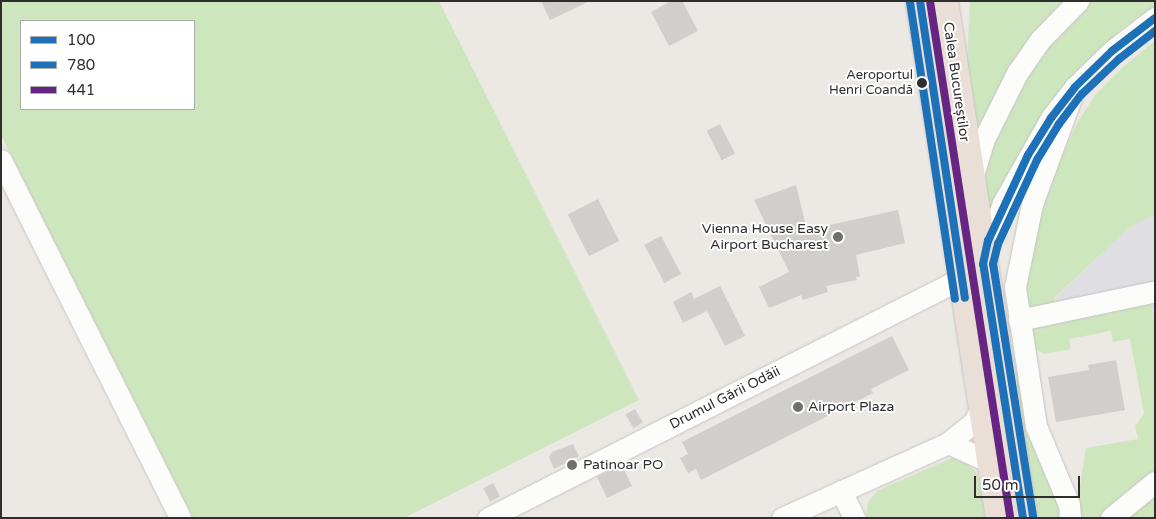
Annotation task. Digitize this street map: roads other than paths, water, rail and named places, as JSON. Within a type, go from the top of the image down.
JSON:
[{"type":"highway","name":"Calea Bucureștilor","points":[[920,1],[973,271],[996,347],[1023,518]]},
{"type":"highway","name":"Calea Bucureștilor","points":[[944,1],[971,180],[973,271],[983,404],[1000,518]]},
{"type":"street","points":[[971,180],[983,141],[1017,73],[1039,41],[1078,1]]},
{"type":"street","points":[[973,271],[1028,155],[1075,87],[1112,50],[1155,18]]},
{"type":"street","points":[[1070,518],[1069,505],[1039,436],[1018,320],[1015,274],[1027,224],[1049,152],[1075,87]]},
{"type":"street","points":[[1,160],[180,518]]},
{"type":"street","name":"Drumul Gării Odăii","points":[[488,518],[973,271]]},
{"type":"street","points":[[1018,320],[1154,293]]},
{"type":"street","points":[[996,347],[1024,355]]},
{"type":"street","points":[[782,518],[813,512],[842,491],[948,444],[974,422],[983,404]]},
{"type":"street","points":[[948,444],[992,463]]},
{"type":"street","points":[[1111,518],[1155,482]]},
{"type":"street","points":[[842,491],[854,518]]},
{"type":"place","name":"Aeroportul Henri Coandă","points":[[922,83]]},
{"type":"place","name":"Vienna House Easy Airport Bucharest","points":[[838,237]]},
{"type":"place","name":"Airport Plaza","points":[[798,407]]},
{"type":"place","name":"Patinoar PO","points":[[572,465]]}]
